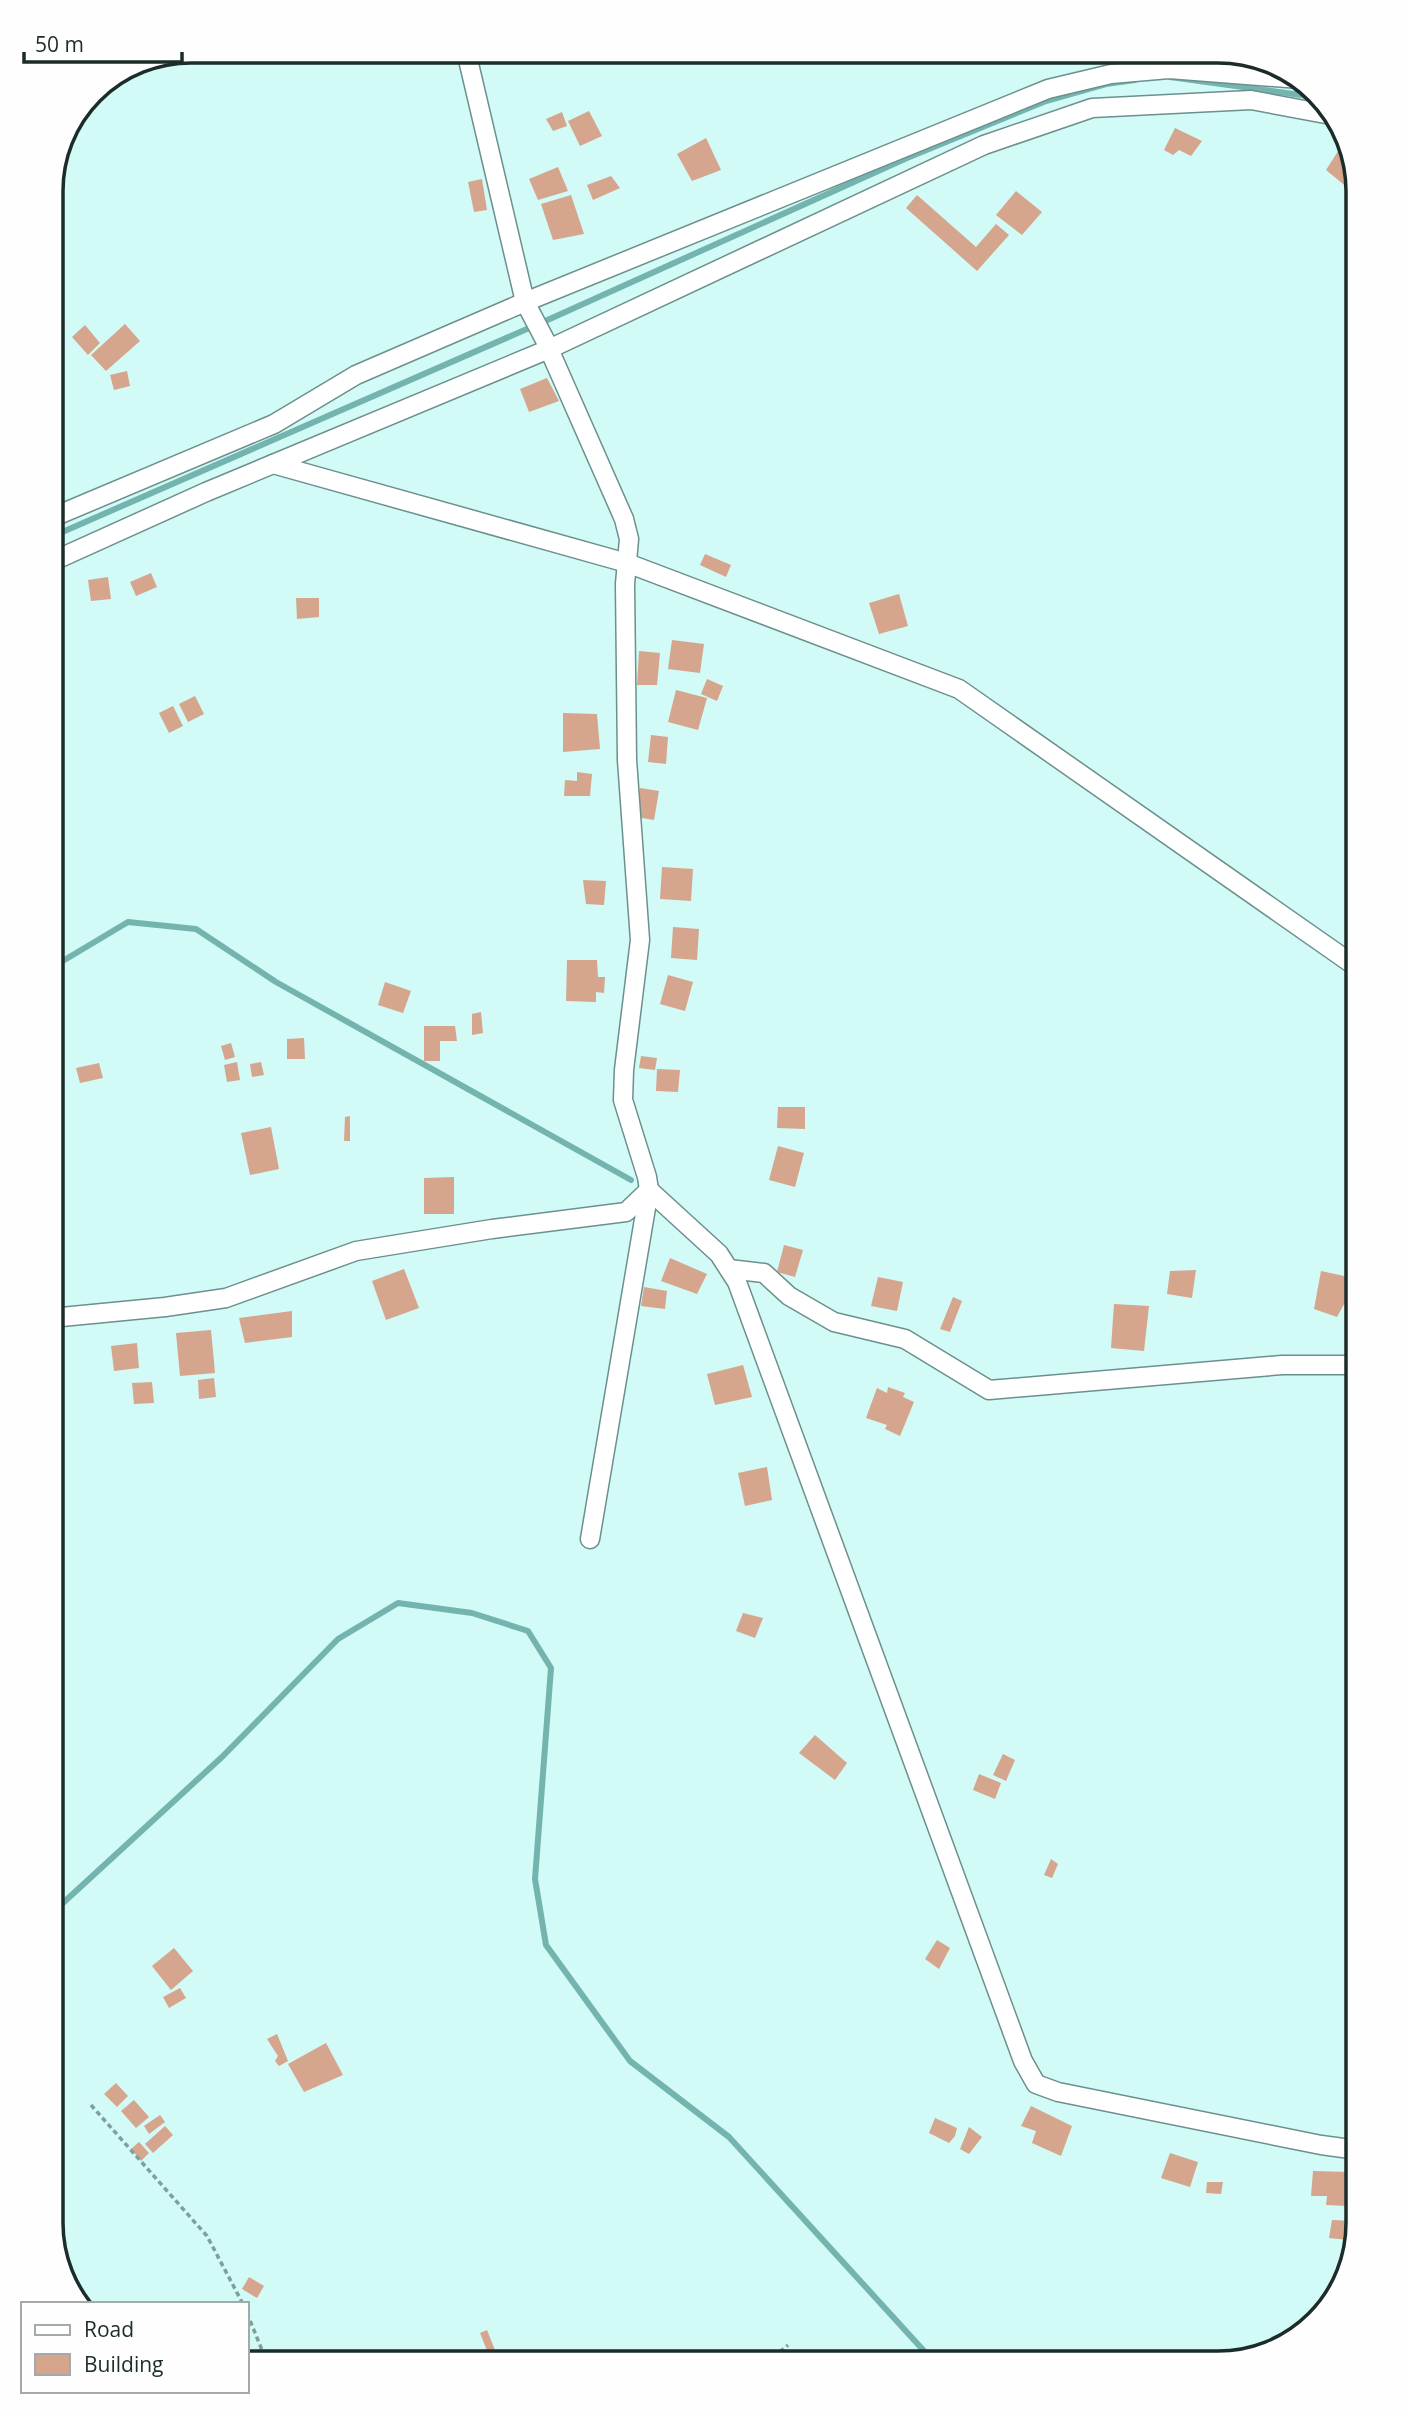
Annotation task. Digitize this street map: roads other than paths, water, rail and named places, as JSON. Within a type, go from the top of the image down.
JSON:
[{"type":"street","points":[[469,63],[525,302],[547,344],[624,519],[629,539],[625,584],[627,760],[640,940],[624,1070],[623,1100],[649,1190],[590,1539]]},
{"type":"street","points":[[63,513],[274,424],[356,375],[525,302],[1048,89],[1111,74],[1169,69],[1276,77]]},
{"type":"street","points":[[63,557],[547,344],[984,145],[1092,108],[1251,100],[1318,113]]},
{"type":"street","points":[[273,464],[627,563],[959,689],[1346,960]]},
{"type":"street","points":[[649,1190],[719,1254],[737,1282],[1023,2061],[1036,2084],[1058,2092],[1346,2148]]},
{"type":"street","points":[[63,1317],[226,1298],[356,1251],[492,1229],[626,1212],[649,1190]]},
{"type":"street","points":[[729,1269],[764,1273],[789,1296],[834,1322],[905,1339],[989,1390],[1282,1365],[1346,1365]]},
{"type":"waterway","points":[[1170,77],[1302,95]]},
{"type":"waterway","points":[[63,532],[552,318],[907,158],[1046,101],[1106,84],[1135,80]]},
{"type":"waterway","points":[[63,961],[128,922],[196,929],[276,982],[631,1180]]},
{"type":"waterway","points":[[63,1903],[222,1757],[338,1639],[398,1603],[472,1613],[528,1631],[551,1668],[535,1879],[546,1945],[630,2061],[729,2137],[924,2351]]}]
